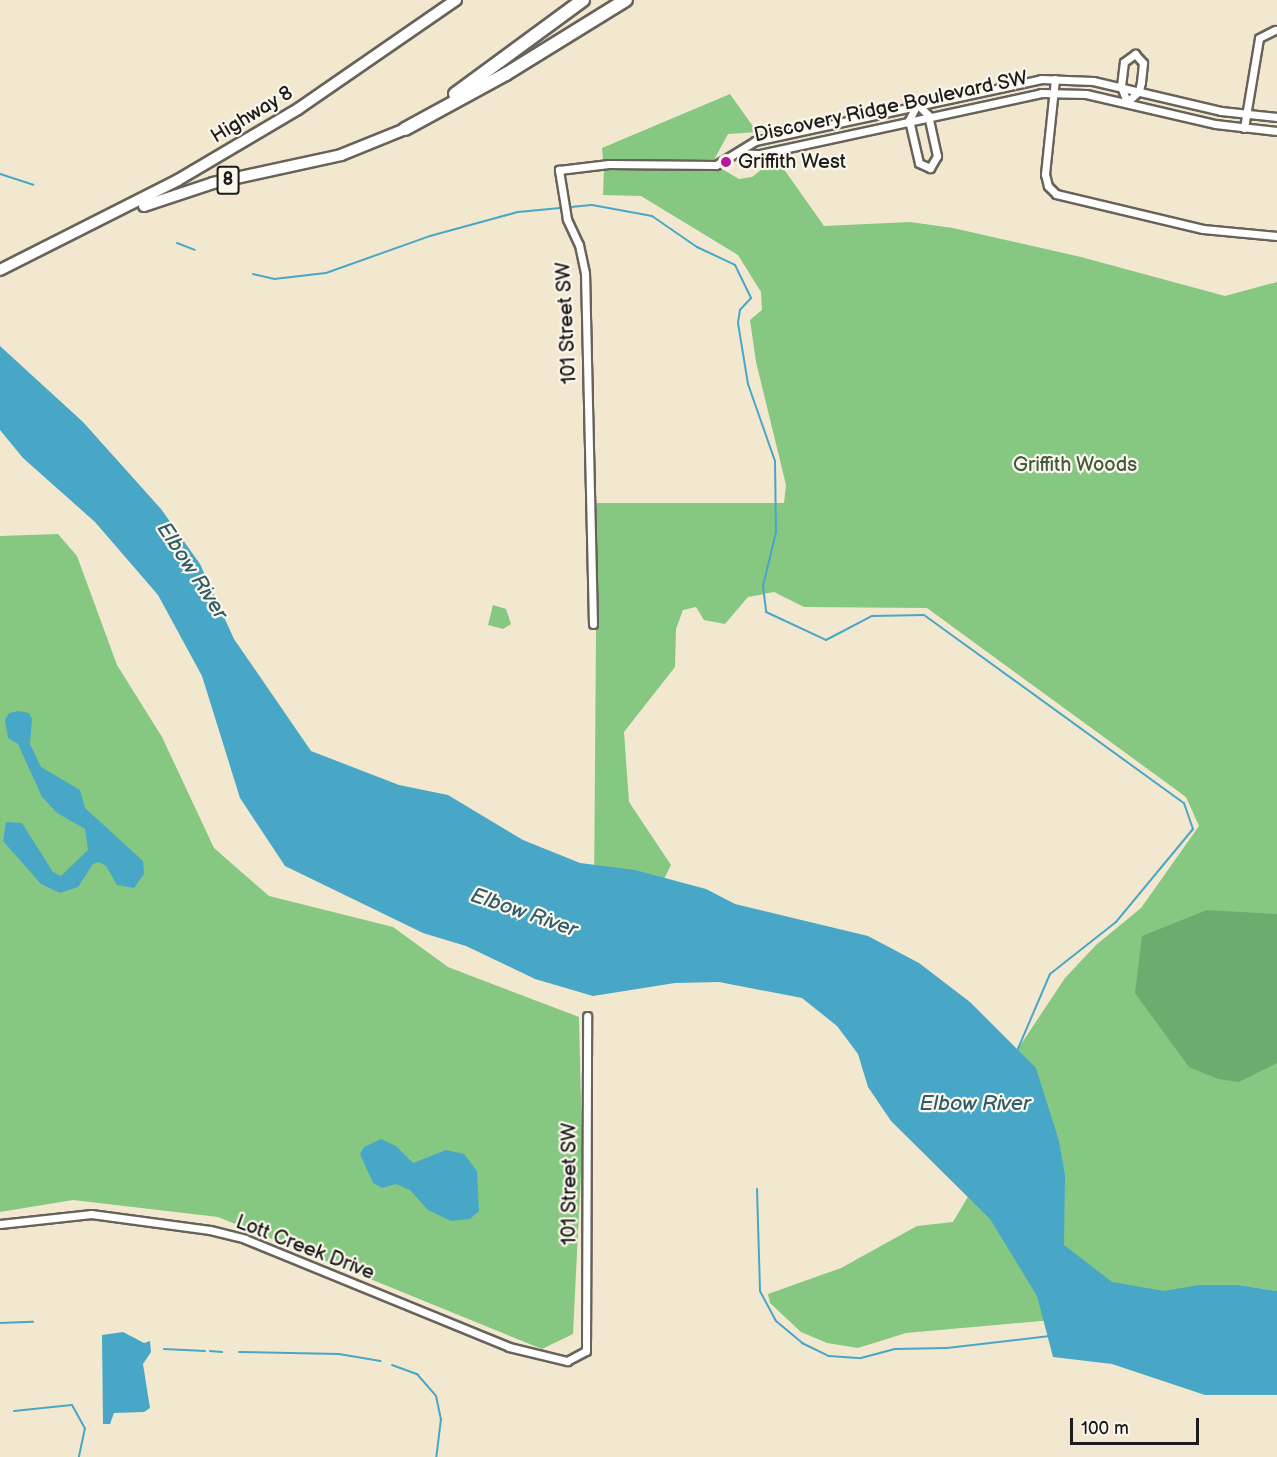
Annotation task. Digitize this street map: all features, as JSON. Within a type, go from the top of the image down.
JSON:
[{"type":"highway","points":[[405,129],[583,0]]},
{"type":"highway","points":[[405,129],[506,74],[626,0]]},
{"type":"main road","name":"Highway 8","points":[[0,270],[149,197],[298,109],[456,0]]},
{"type":"main road","name":"Highway 8","points":[[56,244],[168,197],[341,154],[405,129]]},
{"type":"street","points":[[1244,128],[1259,38],[1275,30]]},
{"type":"street","points":[[1135,54],[1143,63],[1139,91],[1127,102],[1121,86],[1125,59],[1135,54]]},
{"type":"street","points":[[1055,79],[1045,174],[1048,186],[1056,194],[1203,229],[1277,236]]},
{"type":"street","name":"Discovery Ridge Boulevard SW","points":[[738,153],[755,141],[1014,82],[1055,79],[1121,86],[1246,114],[1277,117]]},
{"type":"street","name":"Discovery Ridge Boulevard SW","points":[[738,153],[760,153],[1023,94],[1054,92],[1127,102],[1244,128],[1277,131]]},
{"type":"street","points":[[917,104],[928,115],[937,159],[930,168],[919,163],[909,120],[917,104]]},
{"type":"street","name":"101 Street SW","points":[[593,624],[585,273],[566,214],[559,170],[609,164],[716,165],[738,153]]},
{"type":"street","name":"101 Street SW","points":[[586,1351],[587,1016]]},
{"type":"street","name":"Lott Creek Drive","points":[[0,1224],[91,1214],[210,1230],[245,1239],[509,1347],[567,1361],[586,1351]]},
{"type":"green space","points":[[730,94],[757,132],[728,134],[714,160],[603,159],[602,148]]},
{"type":"green space","name":"Griffith Woods","points":[[776,158],[824,226],[910,222],[953,228],[1081,257],[1225,296],[1277,282],[1277,1291],[1239,1285],[1063,1319],[906,1333],[858,1348],[827,1343],[801,1332],[770,1303],[768,1294],[841,1268],[917,1226],[953,1222],[976,1183],[990,1091],[1065,978],[1096,945],[1141,908],[1199,826],[1186,797],[927,608],[804,607],[774,592],[748,597],[725,624],[704,620],[696,607],[683,610],[676,629],[675,667],[624,732],[629,802],[671,865],[659,889],[594,896],[597,503],[784,503],[786,485],[756,362],[750,320],[762,310],[761,292],[738,255],[641,196],[603,195],[604,167],[722,169],[739,179],[752,177]]},
{"type":"green space","points":[[58,534],[77,556],[117,665],[162,737],[214,848],[269,896],[393,927],[448,967],[579,1017],[582,1151],[573,1334],[542,1349],[218,1217],[73,1200],[0,1212],[0,536]]},
{"type":"green space","points":[[493,605],[506,609],[511,624],[503,629],[488,625]]},
{"type":"green space","points":[[1207,910],[1277,914],[1277,1063],[1239,1082],[1218,1079],[1189,1067],[1135,993],[1142,936]]},
{"type":"water","name":"Elbow River","points":[[0,346],[83,422],[161,509],[200,564],[234,639],[311,751],[399,785],[448,795],[523,840],[580,863],[635,870],[706,889],[735,904],[868,936],[919,963],[970,1002],[1036,1068],[1059,1141],[1065,1175],[1064,1245],[1112,1282],[1164,1291],[1199,1285],[1239,1285],[1277,1291],[1277,1395],[1205,1395],[1112,1364],[1053,1357],[1037,1296],[990,1219],[891,1121],[868,1087],[858,1054],[837,1026],[802,998],[719,982],[675,983],[593,996],[535,979],[466,946],[423,933],[285,866],[240,798],[202,676],[158,595],[95,522],[23,458],[0,430]]},
{"type":"water","points":[[18,711],[29,713],[32,719],[30,744],[41,767],[80,790],[85,808],[143,861],[144,874],[134,888],[117,885],[106,866],[99,862],[93,864],[78,887],[60,893],[41,884],[3,841],[6,822],[22,823],[53,872],[61,876],[88,850],[85,829],[57,813],[42,797],[18,744],[8,738],[5,720],[9,713]]},
{"type":"water","points":[[381,1139],[396,1146],[413,1163],[446,1150],[464,1154],[477,1171],[479,1211],[470,1219],[451,1221],[428,1210],[410,1190],[396,1184],[382,1188],[373,1183],[360,1154],[364,1147]]},
{"type":"water","points":[[123,1332],[144,1343],[150,1341],[151,1352],[143,1364],[150,1408],[144,1412],[114,1413],[110,1424],[103,1424],[102,1335]]},
{"type":"waterway","points":[[0,174],[33,185]]},
{"type":"waterway","points":[[253,274],[274,279],[326,273],[430,236],[518,212],[592,205],[652,216],[697,247],[735,265],[751,298],[740,310],[738,323],[748,384],[775,461],[776,532],[763,586],[766,612],[826,640],[872,616],[924,615],[1184,803],[1193,829],[1116,922],[1050,974],[1017,1051]]},
{"type":"waterway","points":[[177,243],[195,250]]},
{"type":"waterway","points":[[757,1189],[760,1291],[776,1321],[802,1343],[829,1356],[861,1358],[895,1349],[947,1348],[1050,1336]]},
{"type":"waterway","points":[[0,1323],[33,1322]]},
{"type":"waterway","points":[[164,1349],[205,1351]]},
{"type":"waterway","points":[[210,1351],[222,1352]]},
{"type":"waterway","points":[[239,1352],[339,1354],[380,1361]]},
{"type":"waterway","points":[[392,1365],[417,1374],[436,1396],[441,1419],[436,1457]]},
{"type":"waterway","points":[[14,1411],[72,1405],[85,1428],[79,1457]]},
{"type":"place","name":"Griffith West","points":[[726,162]]}]
